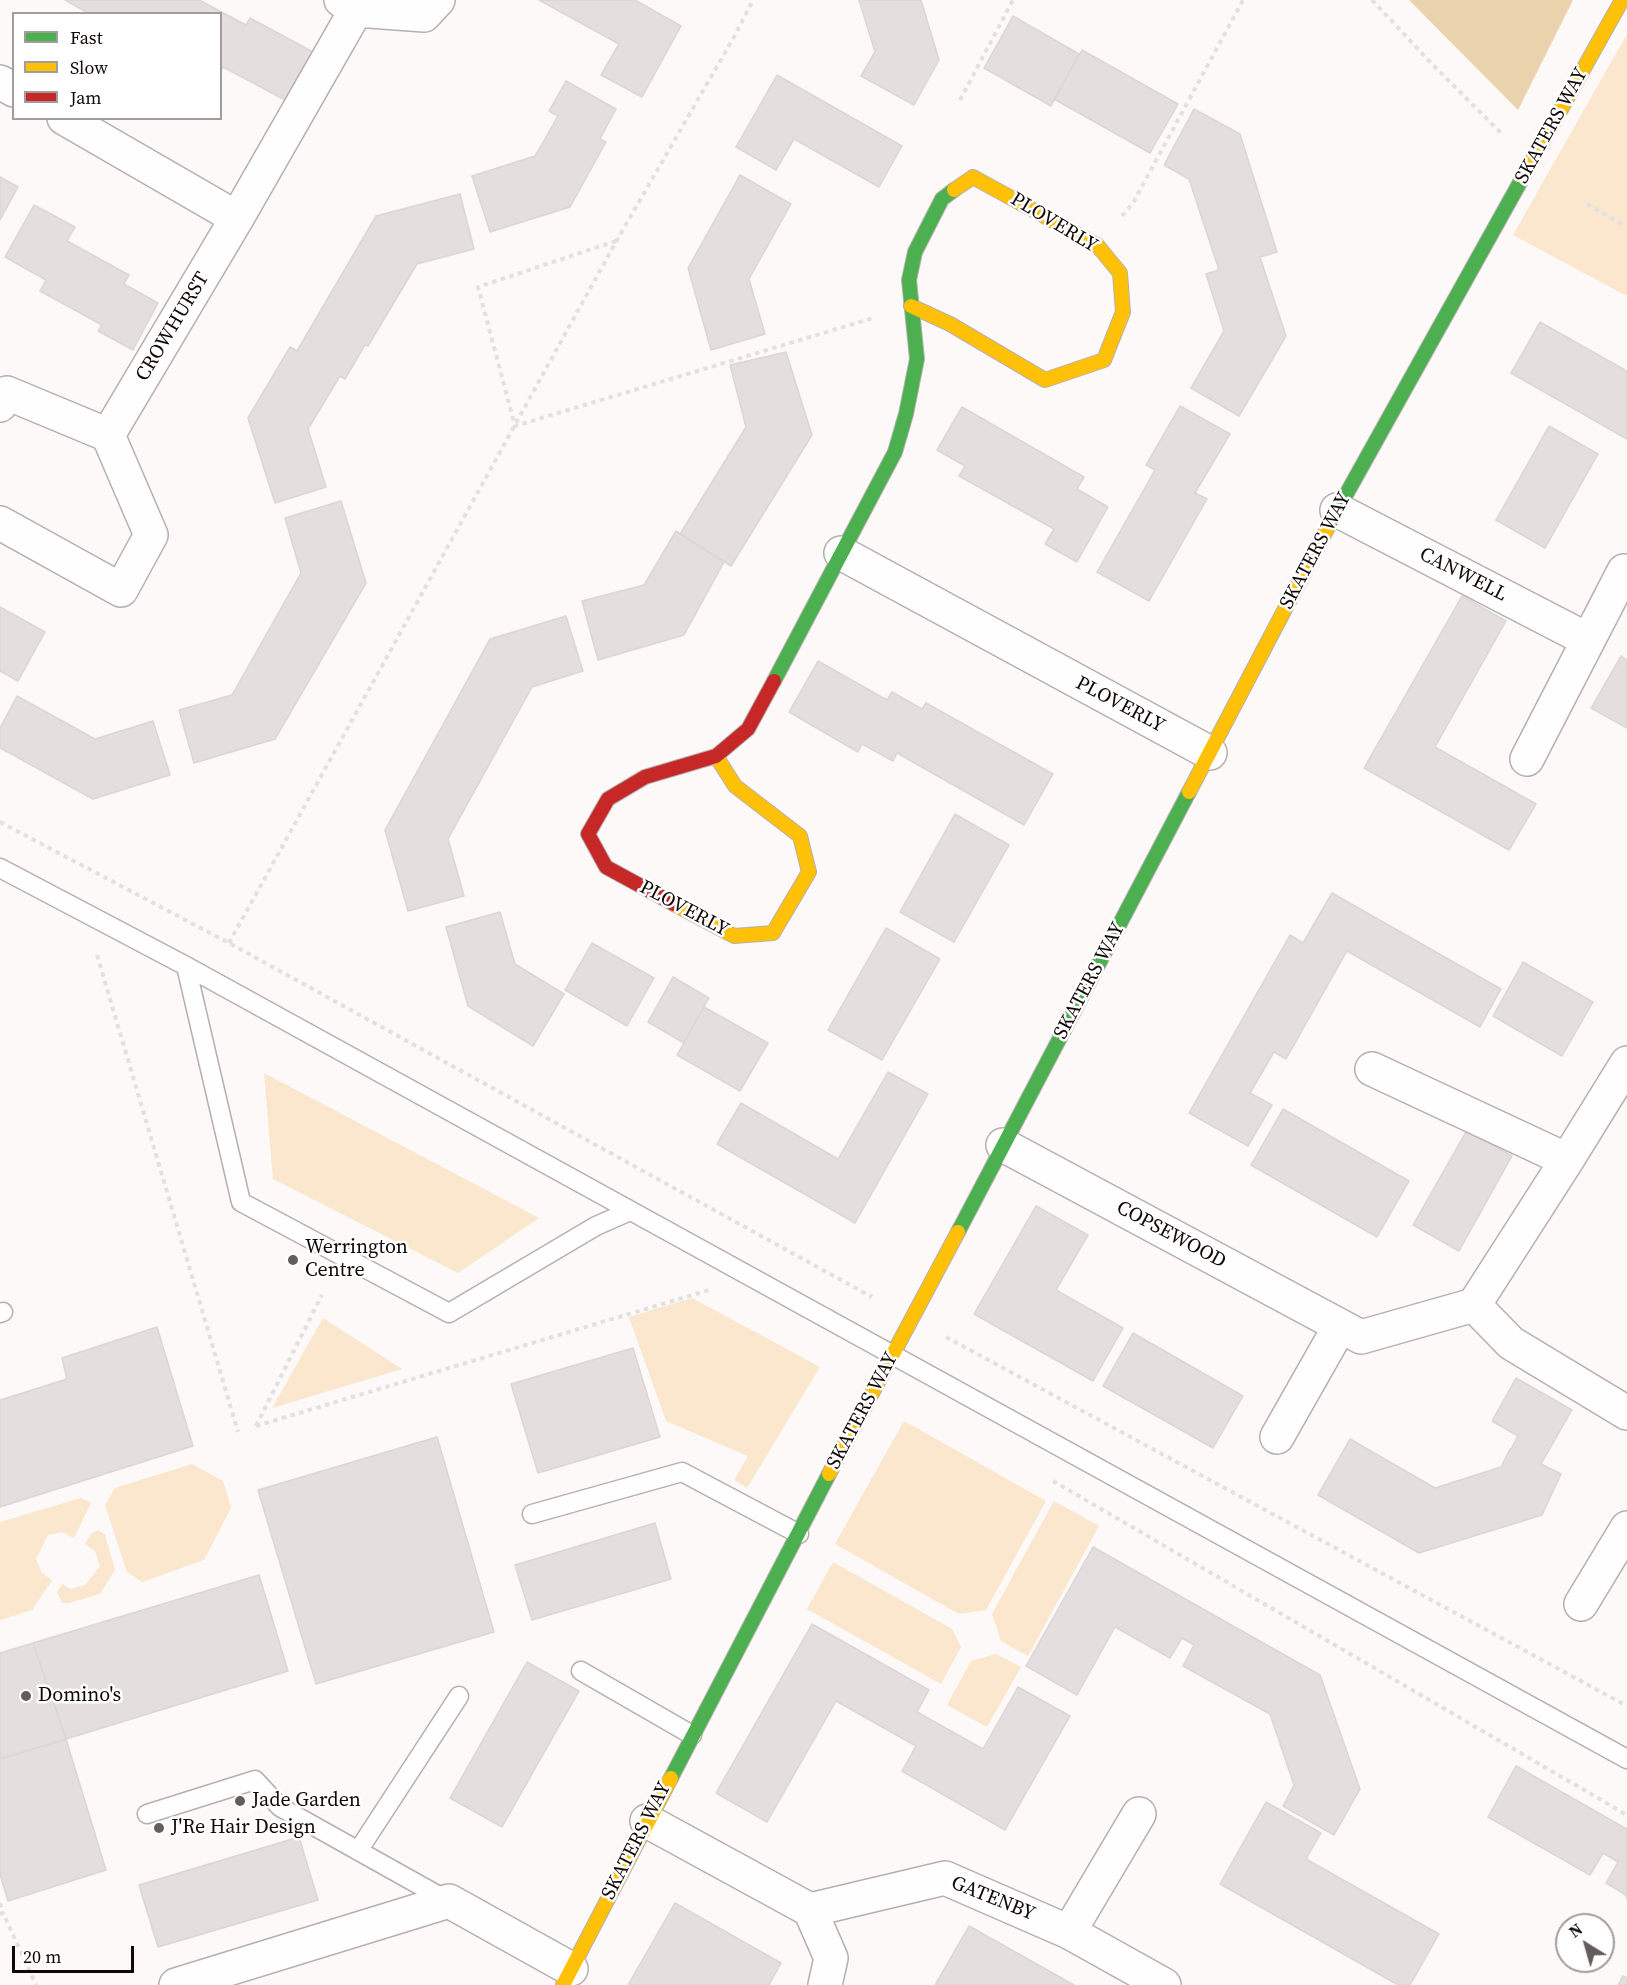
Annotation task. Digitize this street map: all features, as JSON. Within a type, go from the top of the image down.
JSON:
[{"type":"street","name":"CROWHURST","points":[[108,435],[237,218],[348,5],[424,15],[438,0]]},
{"type":"street","name":"SKATERS WAY","points":[[449,1901],[567,1977],[1337,510],[1622,0]]},
{"type":"street","points":[[67,120],[237,218]]},
{"type":"street","name":"PLOVERLY","points":[[716,756],[735,786],[800,836],[809,872],[773,933],[734,936],[606,867],[588,834],[608,799],[645,777],[716,756],[748,729],[894,452],[906,414],[917,359],[911,306],[909,280],[915,252],[942,199],[973,177],[1097,245],[1120,273],[1123,312],[1104,360],[1045,380],[950,324],[911,306]]},
{"type":"street","points":[[0,405],[7,393],[108,435],[151,535],[121,590],[0,523]]},
{"type":"street","name":"CANWELL","points":[[1337,510],[1588,640]]},
{"type":"street","name":"PLOVERLY","points":[[841,553],[1210,753]]},
{"type":"street","points":[[1527,759],[1624,571],[1627,573]]},
{"type":"street","points":[[1627,1063],[1474,1305],[1511,1343],[1627,1413]]},
{"type":"street","points":[[1372,1069],[1567,1160]]},
{"type":"street","name":"COPSEWOOD","points":[[1003,1145],[1361,1337],[1474,1305]]},
{"type":"street","points":[[1276,1437],[1340,1326]]},
{"type":"street","points":[[1581,1604],[1627,1528]]},
{"type":"street","points":[[1069,1932],[1139,1814]]},
{"type":"street","points":[[647,1821],[810,1910],[831,1958],[825,1985]]},
{"type":"street","name":"GATENBY","points":[[810,1910],[945,1878],[1069,1932],[1164,1985]]},
{"type":"street","points":[[176,1985],[449,1901]]},
{"type":"lane","points":[[0,868],[186,966],[1627,1760]]},
{"type":"lane","points":[[186,966],[242,1202],[449,1312],[596,1226],[630,1211]]},
{"type":"lane","points":[[532,1514],[682,1472],[799,1534]]},
{"type":"lane","points":[[581,1671],[692,1735]]},
{"type":"lane","points":[[358,1851],[459,1696]]},
{"type":"lane","points":[[147,1814],[255,1780],[280,1807],[449,1901]]},
{"type":"path","points":[[229,943],[617,240],[753,0]]},
{"type":"path","points":[[960,99],[1013,0]]},
{"type":"path","points":[[1097,245],[1133,203],[1243,0]]},
{"type":"path","points":[[1372,0],[1531,163]]},
{"type":"path","points":[[1587,204],[1627,227]]},
{"type":"path","points":[[515,426],[478,287],[617,240]]},
{"type":"path","points":[[515,426],[911,306]]},
{"type":"path","points":[[0,822],[229,943],[872,1297]]},
{"type":"path","points":[[97,954],[238,1432]]},
{"type":"path","points":[[322,1295],[256,1426],[712,1289]]},
{"type":"path","points":[[940,1334],[1627,1706]]},
{"type":"path","points":[[1049,1479],[1627,1815]]},
{"type":"path","points":[[0,1903],[1,1914],[36,1985]]},
{"type":"shaded area","points":[[1409,0],[1573,0],[1518,110]]},
{"type":"shaded area","points":[[1627,34],[1627,296],[1513,235]]},
{"type":"shaded area","points":[[264,1073],[539,1218],[458,1273],[273,1179]]},
{"type":"shaded area","points":[[692,1298],[820,1367],[747,1488],[734,1480],[748,1456],[666,1421],[629,1317]]},
{"type":"shaded area","points":[[323,1318],[402,1369],[272,1408]]},
{"type":"shaded area","points":[[904,1421],[1046,1501],[986,1610],[959,1614],[835,1544]]},
{"type":"shaded area","points":[[192,1464],[223,1481],[231,1508],[204,1560],[142,1582],[127,1572],[105,1505],[115,1488]]},
{"type":"shaded area","points":[[81,1498],[91,1503],[74,1538],[62,1532],[48,1535],[36,1559],[42,1573],[52,1580],[32,1610],[0,1620],[0,1522]]},
{"type":"shaded area","points":[[1054,1501],[1099,1526],[1028,1656],[1001,1641],[992,1614]]},
{"type":"shaded area","points":[[98,1530],[105,1535],[115,1570],[100,1594],[62,1603],[57,1592],[62,1584],[71,1589],[85,1585],[100,1566],[95,1551],[85,1544],[91,1534]]},
{"type":"shaded area","points":[[833,1562],[952,1629],[961,1647],[941,1684],[807,1609]]},
{"type":"shaded area","points":[[996,1654],[1021,1667],[987,1727],[947,1705],[971,1661]]},
{"type":"building","points":[[65,0],[199,0],[222,12],[86,12]]},
{"type":"building","points":[[539,0],[635,0],[681,26],[642,97],[601,75],[619,44]]},
{"type":"building","points":[[859,0],[921,0],[939,60],[914,105],[861,76],[875,52]]},
{"type":"building","points":[[222,12],[246,25],[250,18],[313,52],[287,101],[223,67],[222,69]]},
{"type":"building","points":[[1013,16],[1079,54],[1051,106],[984,68]]},
{"type":"building","points":[[1082,50],[1178,104],[1150,153],[1054,99]]},
{"type":"building","points":[[777,75],[902,146],[879,187],[794,139],[776,170],[736,147]]},
{"type":"building","points":[[566,81],[616,109],[600,139],[606,142],[570,207],[490,232],[472,176],[535,156],[558,116],[549,111]]},
{"type":"building","points":[[1194,109],[1240,134],[1277,252],[1260,257],[1286,336],[1239,416],[1191,388],[1224,331],[1206,274],[1219,270],[1189,179],[1164,165]]},
{"type":"building","points":[[740,175],[791,204],[749,279],[765,334],[711,350],[688,268]]},
{"type":"building","points":[[0,177],[18,187],[0,220]]},
{"type":"building","points":[[460,194],[474,249],[417,264],[368,346],[365,345],[345,379],[340,376],[308,429],[326,487],[275,503],[248,418],[290,347],[297,351],[376,216]]},
{"type":"building","points":[[34,205],[75,227],[67,241],[129,275],[124,284],[158,303],[133,350],[98,331],[102,325],[40,291],[46,280],[5,257]]},
{"type":"building","points":[[1540,322],[1627,371],[1627,439],[1511,373]]},
{"type":"building","points":[[786,352],[812,435],[731,566],[680,534],[746,427],[730,365]]},
{"type":"building","points":[[1180,406],[1230,434],[1195,493],[1207,499],[1149,601],[1097,572],[1155,470],[1146,465]]},
{"type":"building","points":[[962,407],[1084,477],[1077,489],[1108,507],[1077,562],[1045,544],[1054,529],[959,476],[965,466],[937,450]]},
{"type":"building","points":[[1549,426],[1598,454],[1545,548],[1496,520]]},
{"type":"building","points":[[341,501],[366,583],[275,739],[194,763],[179,710],[232,695],[301,573],[285,518]]},
{"type":"building","points":[[676,531],[724,562],[684,635],[598,660],[582,601],[644,585]]},
{"type":"building","points":[[1462,596],[1506,621],[1435,747],[1536,804],[1509,850],[1364,768]]},
{"type":"building","points":[[0,607],[45,632],[18,681],[0,671]]},
{"type":"building","points":[[566,616],[583,671],[532,687],[448,839],[464,896],[408,911],[385,830],[490,639]]},
{"type":"building","points":[[1621,656],[1627,660],[1627,728],[1591,708]]},
{"type":"building","points":[[818,661],[887,700],[892,692],[922,709],[926,703],[1053,774],[1024,825],[897,753],[893,761],[862,744],[858,752],[789,712]]},
{"type":"building","points":[[17,696],[95,739],[153,721],[170,775],[93,799],[0,748],[0,728]]},
{"type":"building","points":[[955,814],[1009,845],[954,942],[900,912]]},
{"type":"building","points":[[1332,893],[1501,989],[1480,1027],[1347,951],[1286,1059],[1274,1052],[1250,1093],[1272,1105],[1248,1146],[1189,1113],[1290,935],[1303,943]]},
{"type":"building","points":[[500,912],[515,964],[564,994],[533,1046],[468,1006],[446,927]]},
{"type":"building","points":[[886,928],[940,959],[882,1060],[828,1030]]},
{"type":"building","points":[[592,943],[654,978],[627,1026],[565,990]]},
{"type":"building","points":[[1523,962],[1593,1002],[1562,1056],[1493,1016]]},
{"type":"building","points":[[673,977],[709,998],[684,1043],[648,1022]]},
{"type":"building","points":[[704,1007],[768,1043],[740,1091],[677,1055]]},
{"type":"building","points":[[888,1072],[928,1094],[855,1223],[717,1144],[741,1103],[838,1159]]},
{"type":"building","points":[[1283,1109],[1409,1181],[1377,1237],[1251,1165]]},
{"type":"building","points":[[1467,1130],[1512,1156],[1459,1251],[1413,1225]]},
{"type":"building","points":[[1036,1206],[1088,1235],[1056,1290],[1123,1328],[1093,1381],[974,1314]]},
{"type":"building","points":[[157,1327],[193,1446],[0,1507],[0,1400],[67,1379],[62,1358]]},
{"type":"building","points":[[1133,1333],[1243,1396],[1213,1448],[1103,1386]]},
{"type":"building","points":[[633,1348],[660,1437],[538,1473],[511,1384]]},
{"type":"building","points":[[1516,1378],[1572,1410],[1541,1464],[1561,1474],[1542,1515],[1419,1553],[1318,1495],[1350,1439],[1435,1488],[1501,1467],[1518,1436],[1492,1421]]},
{"type":"building","points":[[437,1437],[494,1632],[316,1684],[258,1490]]},
{"type":"building","points":[[655,1523],[671,1579],[532,1620],[515,1565]]},
{"type":"building","points":[[1093,1547],[1320,1675],[1360,1789],[1334,1835],[1283,1806],[1294,1785],[1270,1714],[1183,1666],[1194,1645],[1182,1638],[1170,1658],[1115,1627],[1077,1695],[1026,1666]]},
{"type":"building","points":[[259,1575],[288,1671],[66,1739],[33,1643]]},
{"type":"building","points":[[812,1624],[929,1690],[917,1712],[983,1749],[1018,1687],[1070,1716],[1005,1830],[902,1771],[916,1746],[836,1701],[767,1822],[716,1793]]},
{"type":"building","name":"Domino's","points":[[33,1643],[66,1739],[0,1759],[0,1653]]},
{"type":"building","points":[[527,1662],[579,1691],[502,1827],[450,1798]]},
{"type":"building","points":[[66,1739],[106,1870],[8,1901],[0,1874],[0,1759]]},
{"type":"building","points":[[1516,1766],[1627,1829],[1627,1899],[1626,1895],[1606,1883],[1618,1862],[1603,1853],[1590,1875],[1488,1817]]},
{"type":"building","points":[[1266,1802],[1321,1833],[1306,1859],[1439,1934],[1410,1985],[1398,1985],[1220,1884]]},
{"type":"building","points":[[299,1837],[318,1900],[158,1947],[139,1885]]},
{"type":"building","points":[[675,1903],[781,1963],[769,1985],[628,1985]]},
{"type":"building","points":[[969,1926],[1074,1985],[935,1985]]},
{"type":"building","points":[[1623,1976],[1627,1978],[1627,1985],[1618,1985]]},
{"type":"traffic: fast","points":[[1328,527],[1523,177]]},
{"type":"traffic: fast","points":[[774,681],[895,452],[906,414],[917,359],[909,280],[915,252],[942,199],[954,190]]},
{"type":"traffic: fast","points":[[958,1232],[1189,792]]},
{"type":"traffic: fast","points":[[671,1778],[829,1474]]},
{"type":"traffic: slow","points":[[1523,177],[1622,0]]},
{"type":"traffic: slow","points":[[911,306],[950,324],[1045,380],[1104,360],[1123,312],[1120,273],[1097,245],[973,177],[954,190]]},
{"type":"traffic: slow","points":[[1189,792],[1328,527]]},
{"type":"traffic: slow","points":[[674,904],[734,936],[773,933],[809,872],[800,836],[735,786],[716,756]]},
{"type":"traffic: slow","points":[[829,1474],[958,1232]]},
{"type":"traffic: slow","points":[[563,1985],[671,1778]]},
{"type":"traffic: jam","points":[[674,904],[606,867],[588,834],[608,799],[645,777],[716,756],[748,729],[774,681]]},
{"type":"place","name":"Werrington Centre","points":[[293,1260]]},
{"type":"place","name":"Domino's","points":[[26,1696]]},
{"type":"place","name":"Jade Garden","points":[[240,1801]]},
{"type":"place","name":"J'Re Hair Design","points":[[159,1828]]}]
